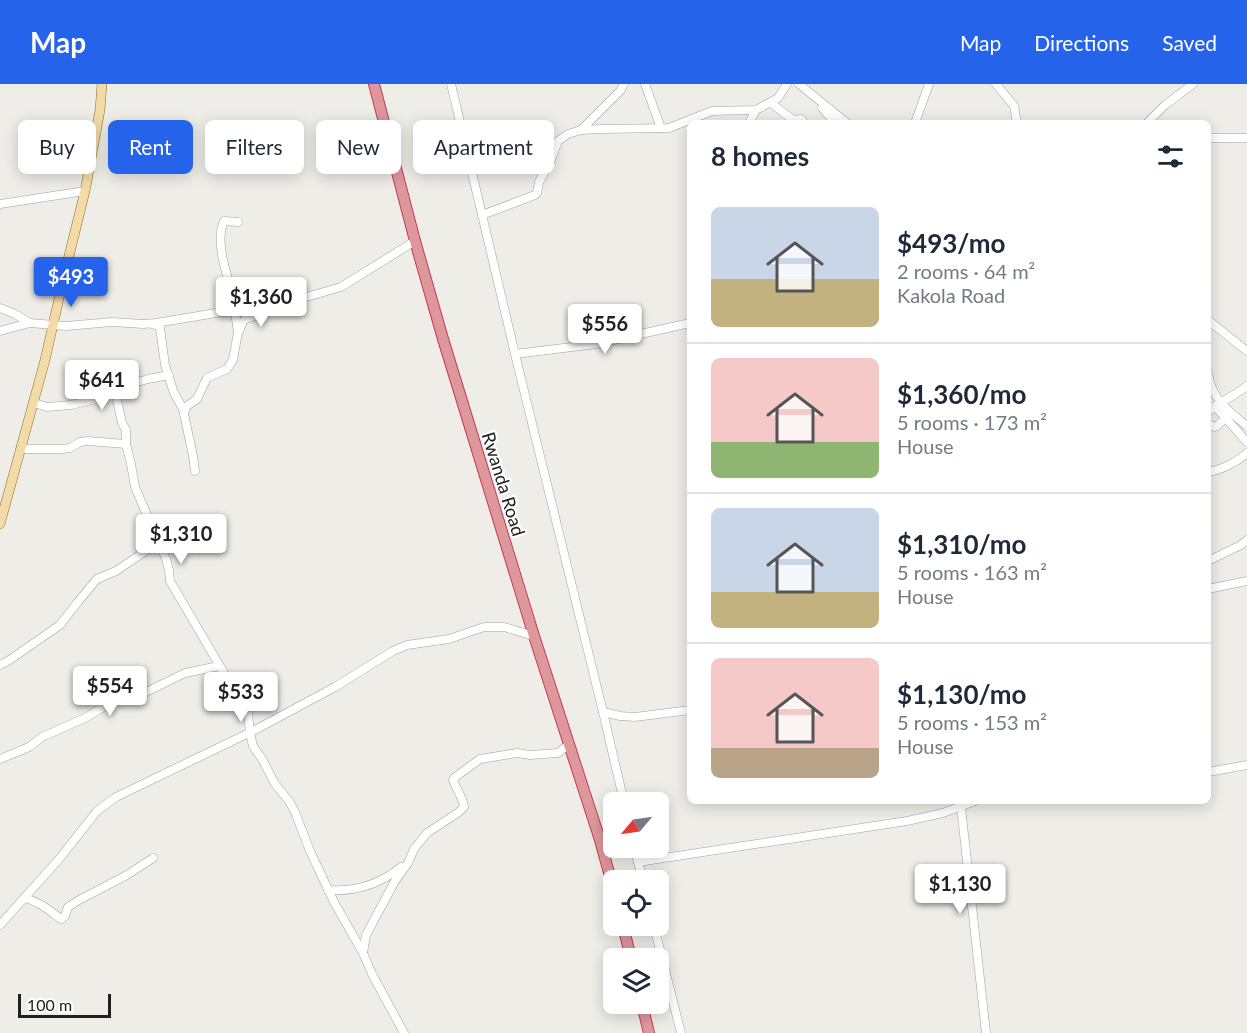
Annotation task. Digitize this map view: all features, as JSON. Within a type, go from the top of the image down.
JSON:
[{"type":"highway","name":"Rwanda Road","points":[[374,84],[415,241],[534,636],[608,870]]},
{"type":"highway","points":[[644,1014],[649,1033]]},
{"type":"main road","points":[[0,524],[34,403],[85,190],[100,110],[102,84]]},
{"type":"street","points":[[451,84],[622,792]]},
{"type":"street","points":[[581,130],[620,91],[624,84]]},
{"type":"street","points":[[645,84],[661,128]]},
{"type":"street","points":[[688,120],[712,111],[756,111],[782,94],[787,84]]},
{"type":"street","points":[[799,84],[832,120]]},
{"type":"street","points":[[799,84],[843,120]]},
{"type":"street","points":[[916,120],[929,84]]},
{"type":"street","points":[[996,84],[1014,106],[1016,120]]},
{"type":"street","points":[[1150,120],[1165,105],[1193,84]]},
{"type":"street","points":[[771,103],[792,120]]},
{"type":"street","points":[[750,120],[756,111]]},
{"type":"street","points":[[482,215],[535,195],[558,141],[568,134],[581,130],[661,128],[687,120]]},
{"type":"street","points":[[1211,138],[1247,138]]},
{"type":"street","points":[[0,204],[85,190]]},
{"type":"street","points":[[238,222],[224,221],[221,231],[224,263],[237,311],[238,336]]},
{"type":"street","points":[[0,331],[30,323],[66,326],[112,322],[151,324],[271,307],[341,287],[415,241]]},
{"type":"street","points":[[184,413],[187,406],[197,399],[207,378],[230,366],[243,321],[260,315],[271,307]]},
{"type":"street","points":[[0,308],[30,323]]},
{"type":"street","points":[[1211,322],[1247,351]]},
{"type":"street","points":[[151,324],[160,328],[165,365],[174,393],[183,409],[195,471]]},
{"type":"street","points":[[515,354],[596,344],[687,324]]},
{"type":"street","points":[[34,403],[47,407],[71,405],[100,398],[148,379],[169,375]]},
{"type":"street","points":[[1211,386],[1217,405],[1229,416],[1247,442]]},
{"type":"street","points":[[1211,410],[1247,386]]},
{"type":"street","points":[[115,391],[122,423],[126,430],[126,444],[135,487],[159,542],[169,570],[170,581],[248,714],[253,746],[295,812],[328,890],[404,1033]]},
{"type":"street","points":[[1229,416],[1247,426]]},
{"type":"street","points":[[1211,424],[1214,427],[1217,426],[1229,416]]},
{"type":"street","points":[[21,448],[62,449],[85,441],[126,444]]},
{"type":"street","points":[[1211,472],[1247,453]]},
{"type":"street","points":[[1211,560],[1247,540]]},
{"type":"street","points":[[0,665],[60,625],[97,579],[116,571],[159,542]]},
{"type":"street","points":[[1211,588],[1247,581]]},
{"type":"street","points":[[0,926],[60,858],[89,820],[109,802],[250,733],[407,645],[449,639],[484,627],[504,627],[534,636]]},
{"type":"street","points":[[0,759],[29,747],[42,737],[85,718],[117,699],[138,696],[185,673],[219,666]]},
{"type":"street","points":[[603,712],[634,717],[687,710]]},
{"type":"street","points":[[363,953],[366,935],[414,849],[427,833],[463,808],[463,802],[453,779],[477,760],[517,753],[530,755],[558,753],[568,745]]},
{"type":"street","points":[[1211,771],[1247,765]]},
{"type":"street","points":[[638,862],[907,821],[936,815],[962,804],[986,1033]]},
{"type":"street","points":[[25,898],[45,906],[61,919],[65,916],[68,907],[153,858]]},
{"type":"street","points":[[637,858],[640,870]]},
{"type":"street","points":[[328,890],[371,885],[391,875],[409,861]]},
{"type":"street","points":[[657,936],[681,1033]]}]
